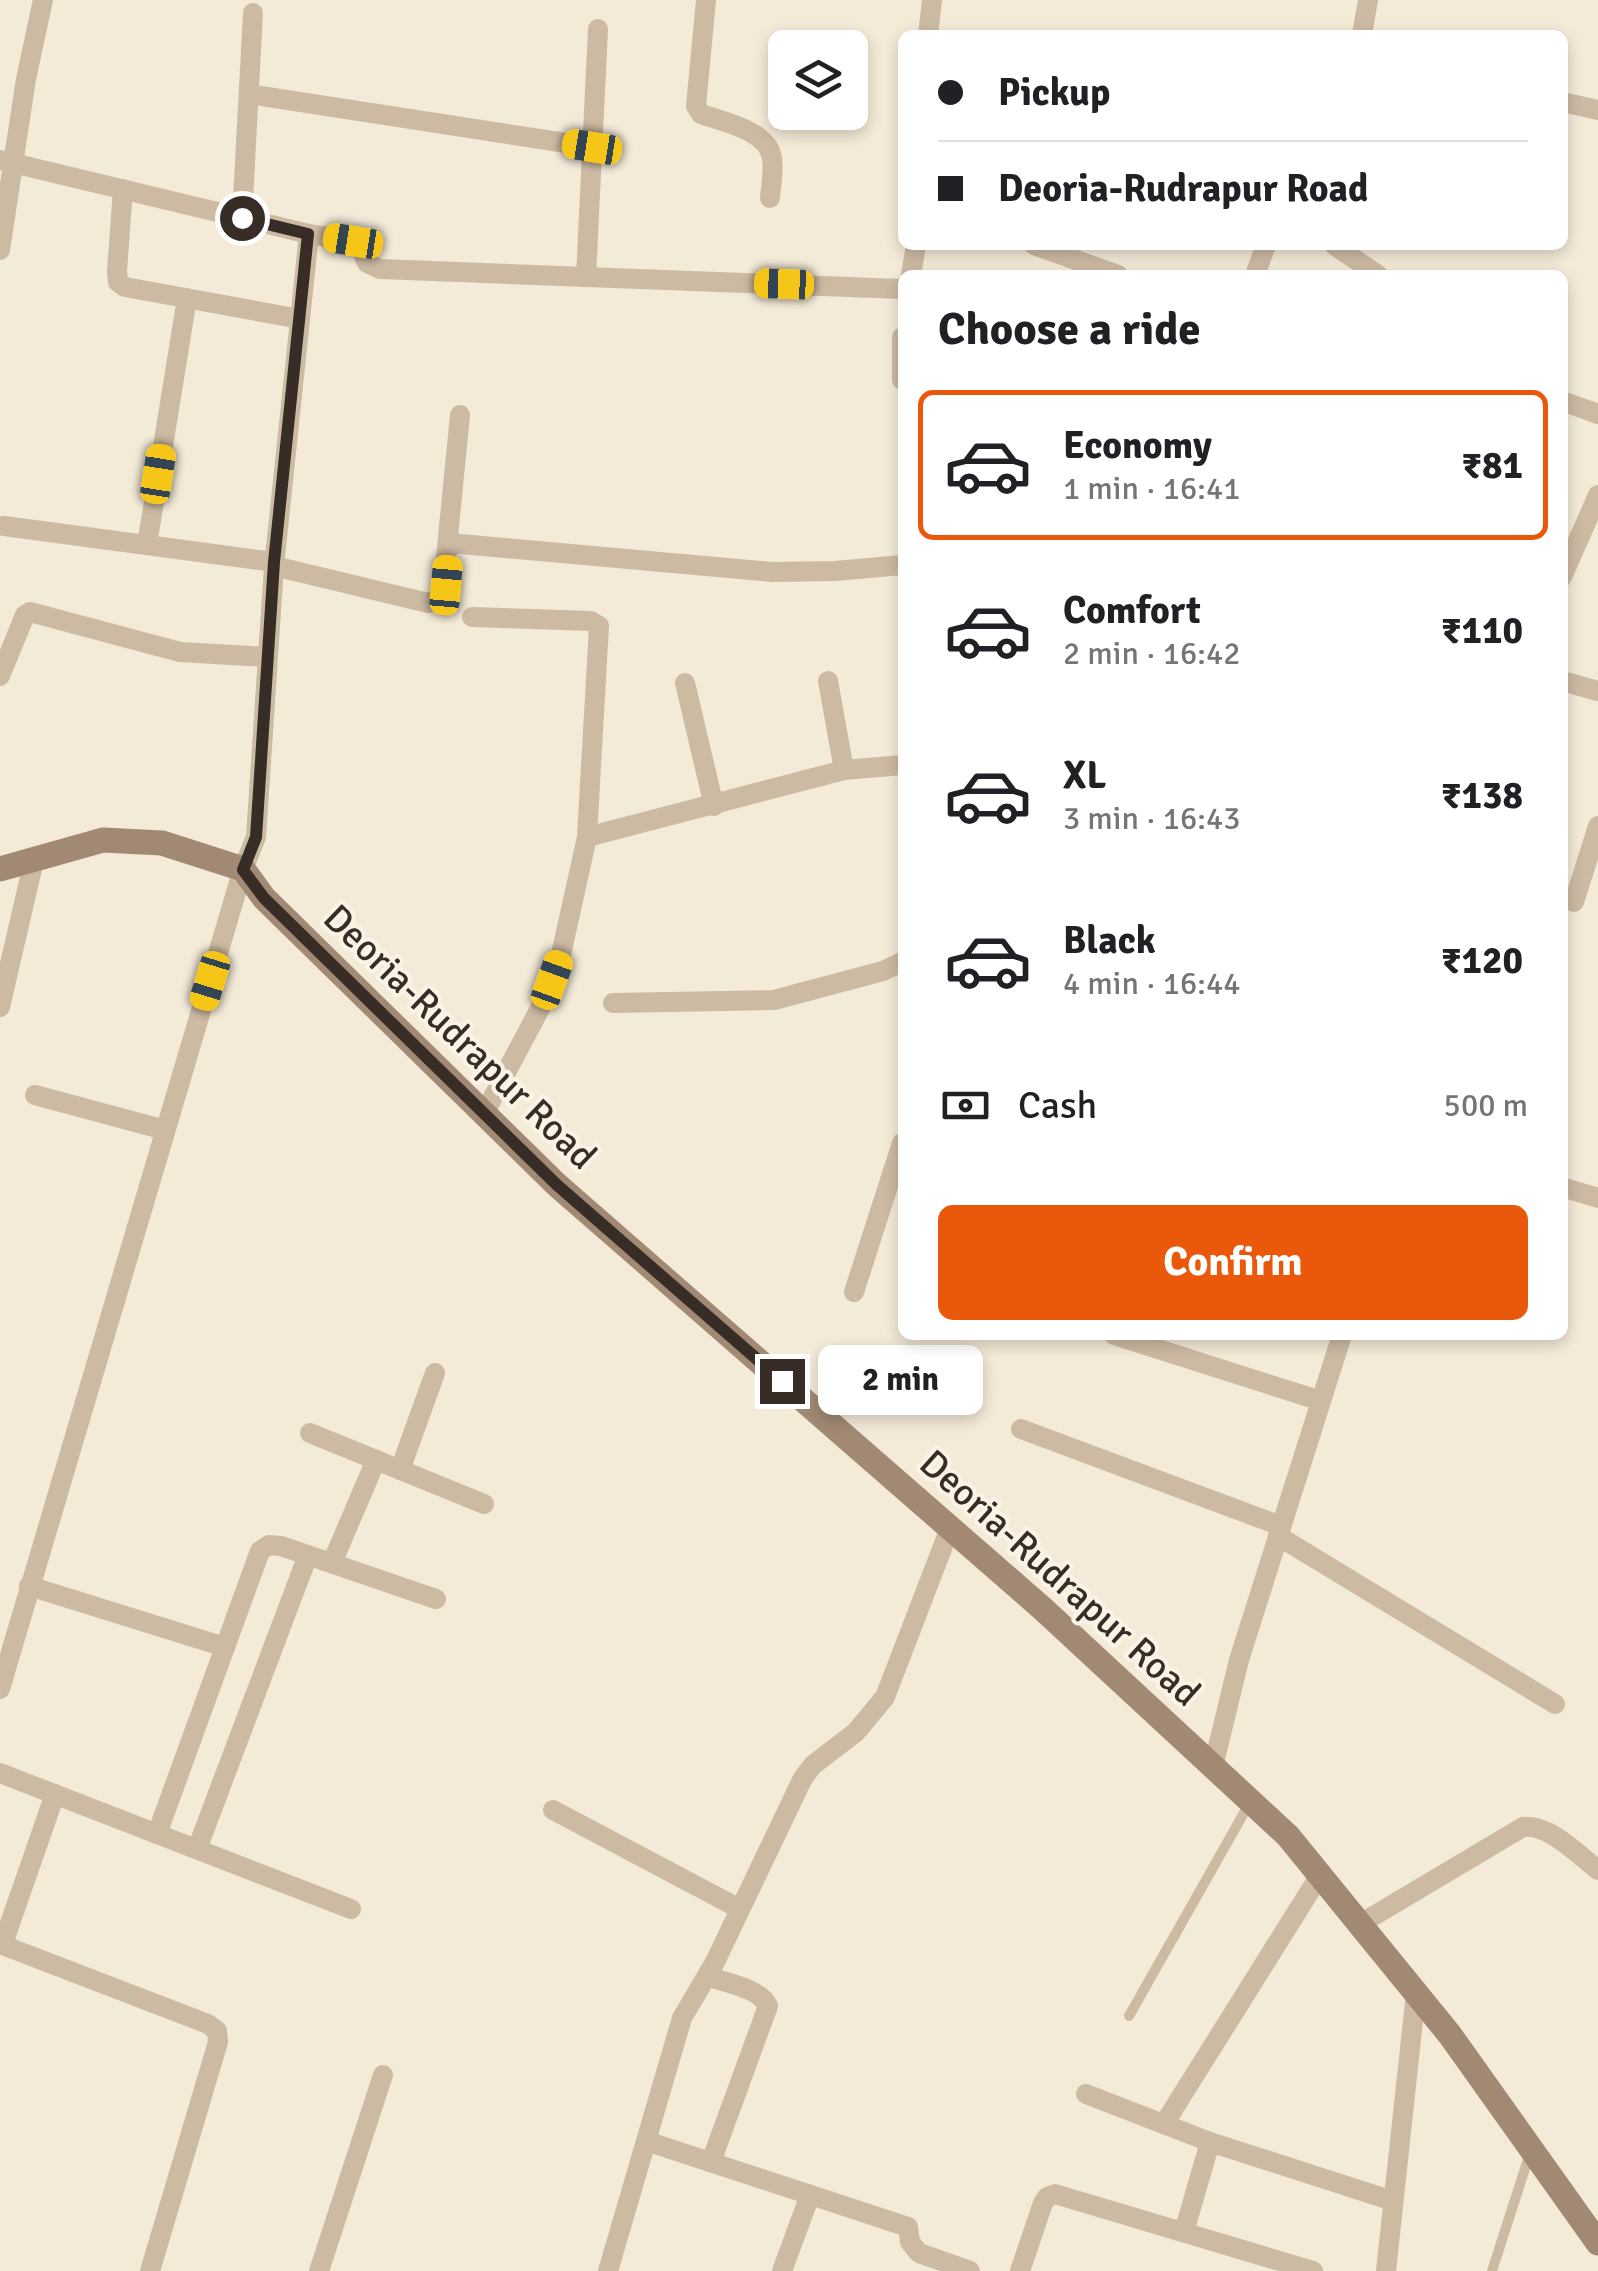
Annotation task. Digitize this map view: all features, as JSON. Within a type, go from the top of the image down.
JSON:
[{"type":"main road","points":[[0,869],[103,840],[162,843],[243,870]]},
{"type":"main road","name":"Deoria-Rudrapur Road","points":[[243,870],[264,898],[557,1185],[950,1528],[1288,1836],[1450,2035],[1598,2243]]},
{"type":"street","points":[[0,250],[7,161],[43,0]]},
{"type":"street","points":[[706,0],[696,106],[701,114],[757,136],[768,146],[772,157],[770,198]]},
{"type":"street","points":[[929,30],[932,0]]},
{"type":"street","points":[[1363,30],[1368,0]]},
{"type":"street","points":[[242,218],[253,13]]},
{"type":"street","points":[[586,277],[598,29]]},
{"type":"street","points":[[249,94],[592,147]]},
{"type":"street","points":[[1568,103],[1598,110]]},
{"type":"street","points":[[7,161],[308,234],[353,241],[359,244],[367,263],[380,269],[898,289]]},
{"type":"street","points":[[123,190],[118,282],[125,287],[300,318]]},
{"type":"street","points":[[0,1689],[5,1650],[29,1586],[256,837],[274,564],[308,234]]},
{"type":"street","points":[[1048,250],[1104,270]]},
{"type":"street","points":[[1341,250],[1371,270]]},
{"type":"street","points":[[147,545],[187,298]]},
{"type":"street","points":[[1568,403],[1598,414]]},
{"type":"street","points":[[4,526],[274,564],[437,602],[446,585],[460,415]]},
{"type":"street","points":[[1568,563],[1598,495]]},
{"type":"street","points":[[449,543],[773,572],[898,565]]},
{"type":"street","points":[[0,676],[24,615],[30,612],[180,652],[267,657]]},
{"type":"street","points":[[472,618],[591,621],[598,626],[587,836],[560,958],[544,1000],[484,1114]]},
{"type":"street","points":[[828,681],[844,770]]},
{"type":"street","points":[[685,682],[714,806]]},
{"type":"street","points":[[1568,683],[1598,691]]},
{"type":"street","points":[[587,836],[844,770],[898,765]]},
{"type":"street","points":[[1574,902],[1598,826]]},
{"type":"street","points":[[0,1007],[34,860]]},
{"type":"street","points":[[613,1003],[774,1000],[883,972],[898,964]]},
{"type":"street","points":[[35,1095],[165,1130]]},
{"type":"street","points":[[854,1292],[898,1155]]},
{"type":"street","points":[[1568,1189],[1598,1198]]},
{"type":"street","points":[[1130,1340],[1321,1401]]},
{"type":"street","points":[[1214,1767],[1238,1660],[1340,1340]]},
{"type":"street","points":[[400,1470],[436,1373]]},
{"type":"street","points":[[1020,1429],[1280,1531],[1556,1704]]},
{"type":"street","points":[[310,1433],[484,1504]]},
{"type":"street","points":[[332,1563],[376,1460]]},
{"type":"street","points":[[608,2271],[682,2018],[707,1976],[803,1778],[813,1765],[856,1732],[885,1697],[950,1528]]},
{"type":"street","points":[[157,1834],[260,1551],[269,1545],[308,1555],[436,1598]]},
{"type":"street","points":[[197,1850],[308,1555]]},
{"type":"street","points":[[29,1586],[225,1647]]},
{"type":"street","points":[[0,1772],[351,1910]]},
{"type":"street","points":[[55,1794],[5,1946],[216,2030],[218,2042],[150,2271]]},
{"type":"street","points":[[553,1810],[740,1909]]},
{"type":"street","points":[[1360,1924],[1524,1827],[1546,1831],[1598,1870]]},
{"type":"street","points":[[1164,2124],[1320,1875]]},
{"type":"street","points":[[707,1976],[756,1994],[768,2006],[711,2162]]},
{"type":"street","points":[[1386,2271],[1416,1993]]},
{"type":"street","points":[[319,2271],[383,2076]]},
{"type":"street","points":[[1086,2094],[1210,2142],[1393,2201]]},
{"type":"street","points":[[646,2141],[902,2224],[908,2228],[910,2242],[918,2252],[970,2271]]},
{"type":"street","points":[[1184,2232],[1210,2142]]},
{"type":"street","points":[[782,2271],[810,2194]]},
{"type":"street","points":[[1020,2271],[1043,2203],[1047,2196],[1055,2194],[1314,2271]]},
{"type":"lane","points":[[1129,2016],[1250,1801]]},
{"type":"lane","points":[[1492,2271],[1531,2150]]},
{"type":"route","points":[[242,218],[308,234],[274,562],[256,837],[243,870],[264,898],[557,1185],[782,1381]]}]
